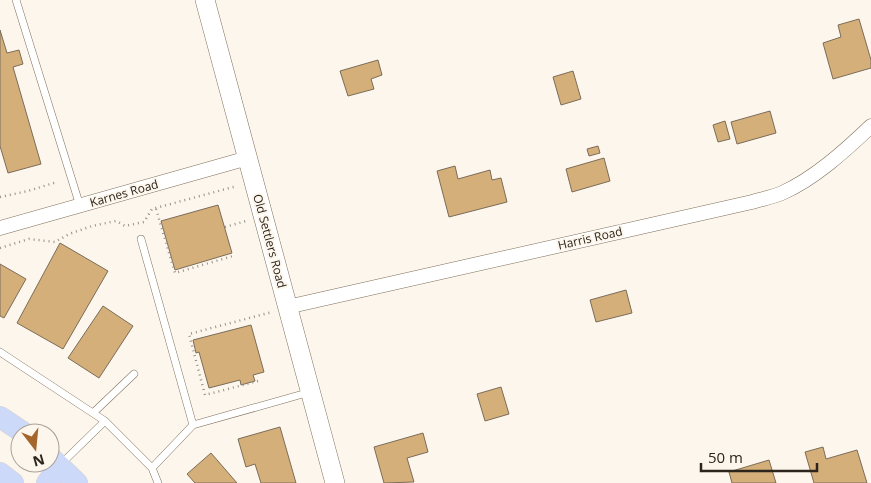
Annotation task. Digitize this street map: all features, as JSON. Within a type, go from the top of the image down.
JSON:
[{"type":"main road","name":"Old Settlers Road","points":[[205,0],[248,158],[280,310],[310,392],[335,483]]},
{"type":"main road","points":[[60,467],[78,483]]},
{"type":"main road","points":[[0,473],[13,483]]},
{"type":"street","name":"Harris Road","points":[[280,310],[752,202],[781,193],[805,181],[853,143],[871,126]]},
{"type":"street","name":"Karnes Road","points":[[0,228],[248,158]]},
{"type":"lane","points":[[16,0],[80,206]]},
{"type":"lane","points":[[141,239],[193,425]]},
{"type":"lane","points":[[0,352],[105,420],[152,468],[158,483]]},
{"type":"lane","points":[[93,412],[134,374]]},
{"type":"lane","points":[[152,468],[193,425],[310,392]]},
{"type":"lane","points":[[60,458],[105,420]]},
{"type":"path","points":[[0,197],[58,182]]},
{"type":"path","points":[[0,248],[29,240],[54,242],[84,228],[116,221],[125,226],[144,222],[152,209],[237,186]]},
{"type":"path","points":[[156,209],[175,272],[232,256]]},
{"type":"path","points":[[225,227],[246,221]]},
{"type":"path","points":[[258,381],[205,395],[188,334],[280,310]]},
{"type":"building","points":[[859,19],[871,60],[871,68],[833,79],[823,43],[841,37],[838,25]]},
{"type":"building","points":[[0,30],[7,53],[19,50],[23,64],[13,67],[41,164],[8,173],[0,146]]},
{"type":"building","points":[[378,60],[382,75],[371,79],[374,89],[348,96],[340,71]]},
{"type":"building","points":[[573,71],[581,99],[561,105],[553,77]]},
{"type":"building","points":[[770,111],[776,133],[737,144],[731,122]]},
{"type":"building","points":[[725,121],[730,139],[718,142],[713,125]]},
{"type":"building","points":[[598,146],[600,153],[589,156],[587,149]]},
{"type":"building","points":[[604,158],[610,181],[572,192],[566,169]]},
{"type":"building","points":[[455,166],[458,179],[490,170],[492,180],[501,178],[507,202],[449,217],[437,171]]},
{"type":"building","points":[[218,205],[232,253],[175,270],[161,221]]},
{"type":"building","points":[[60,243],[108,271],[63,349],[17,323]]},
{"type":"building","points":[[0,264],[26,279],[4,318],[0,316]]},
{"type":"building","points":[[626,290],[632,313],[596,322],[590,300]]},
{"type":"building","points":[[103,306],[133,326],[99,378],[68,358]]},
{"type":"building","points":[[251,325],[264,372],[253,375],[255,381],[241,385],[240,380],[209,388],[199,352],[196,353],[193,340]]},
{"type":"building","points":[[501,387],[509,414],[485,421],[477,394]]},
{"type":"building","points":[[280,427],[296,483],[261,483],[255,464],[246,467],[238,439]]},
{"type":"building","points":[[423,433],[428,452],[407,458],[414,482],[384,483],[374,447]]},
{"type":"building","points":[[823,447],[826,459],[857,450],[867,483],[814,483],[805,452]]},
{"type":"building","points":[[211,453],[237,483],[195,483],[187,474]]},
{"type":"building","points":[[769,460],[776,483],[732,483],[729,472]]}]
